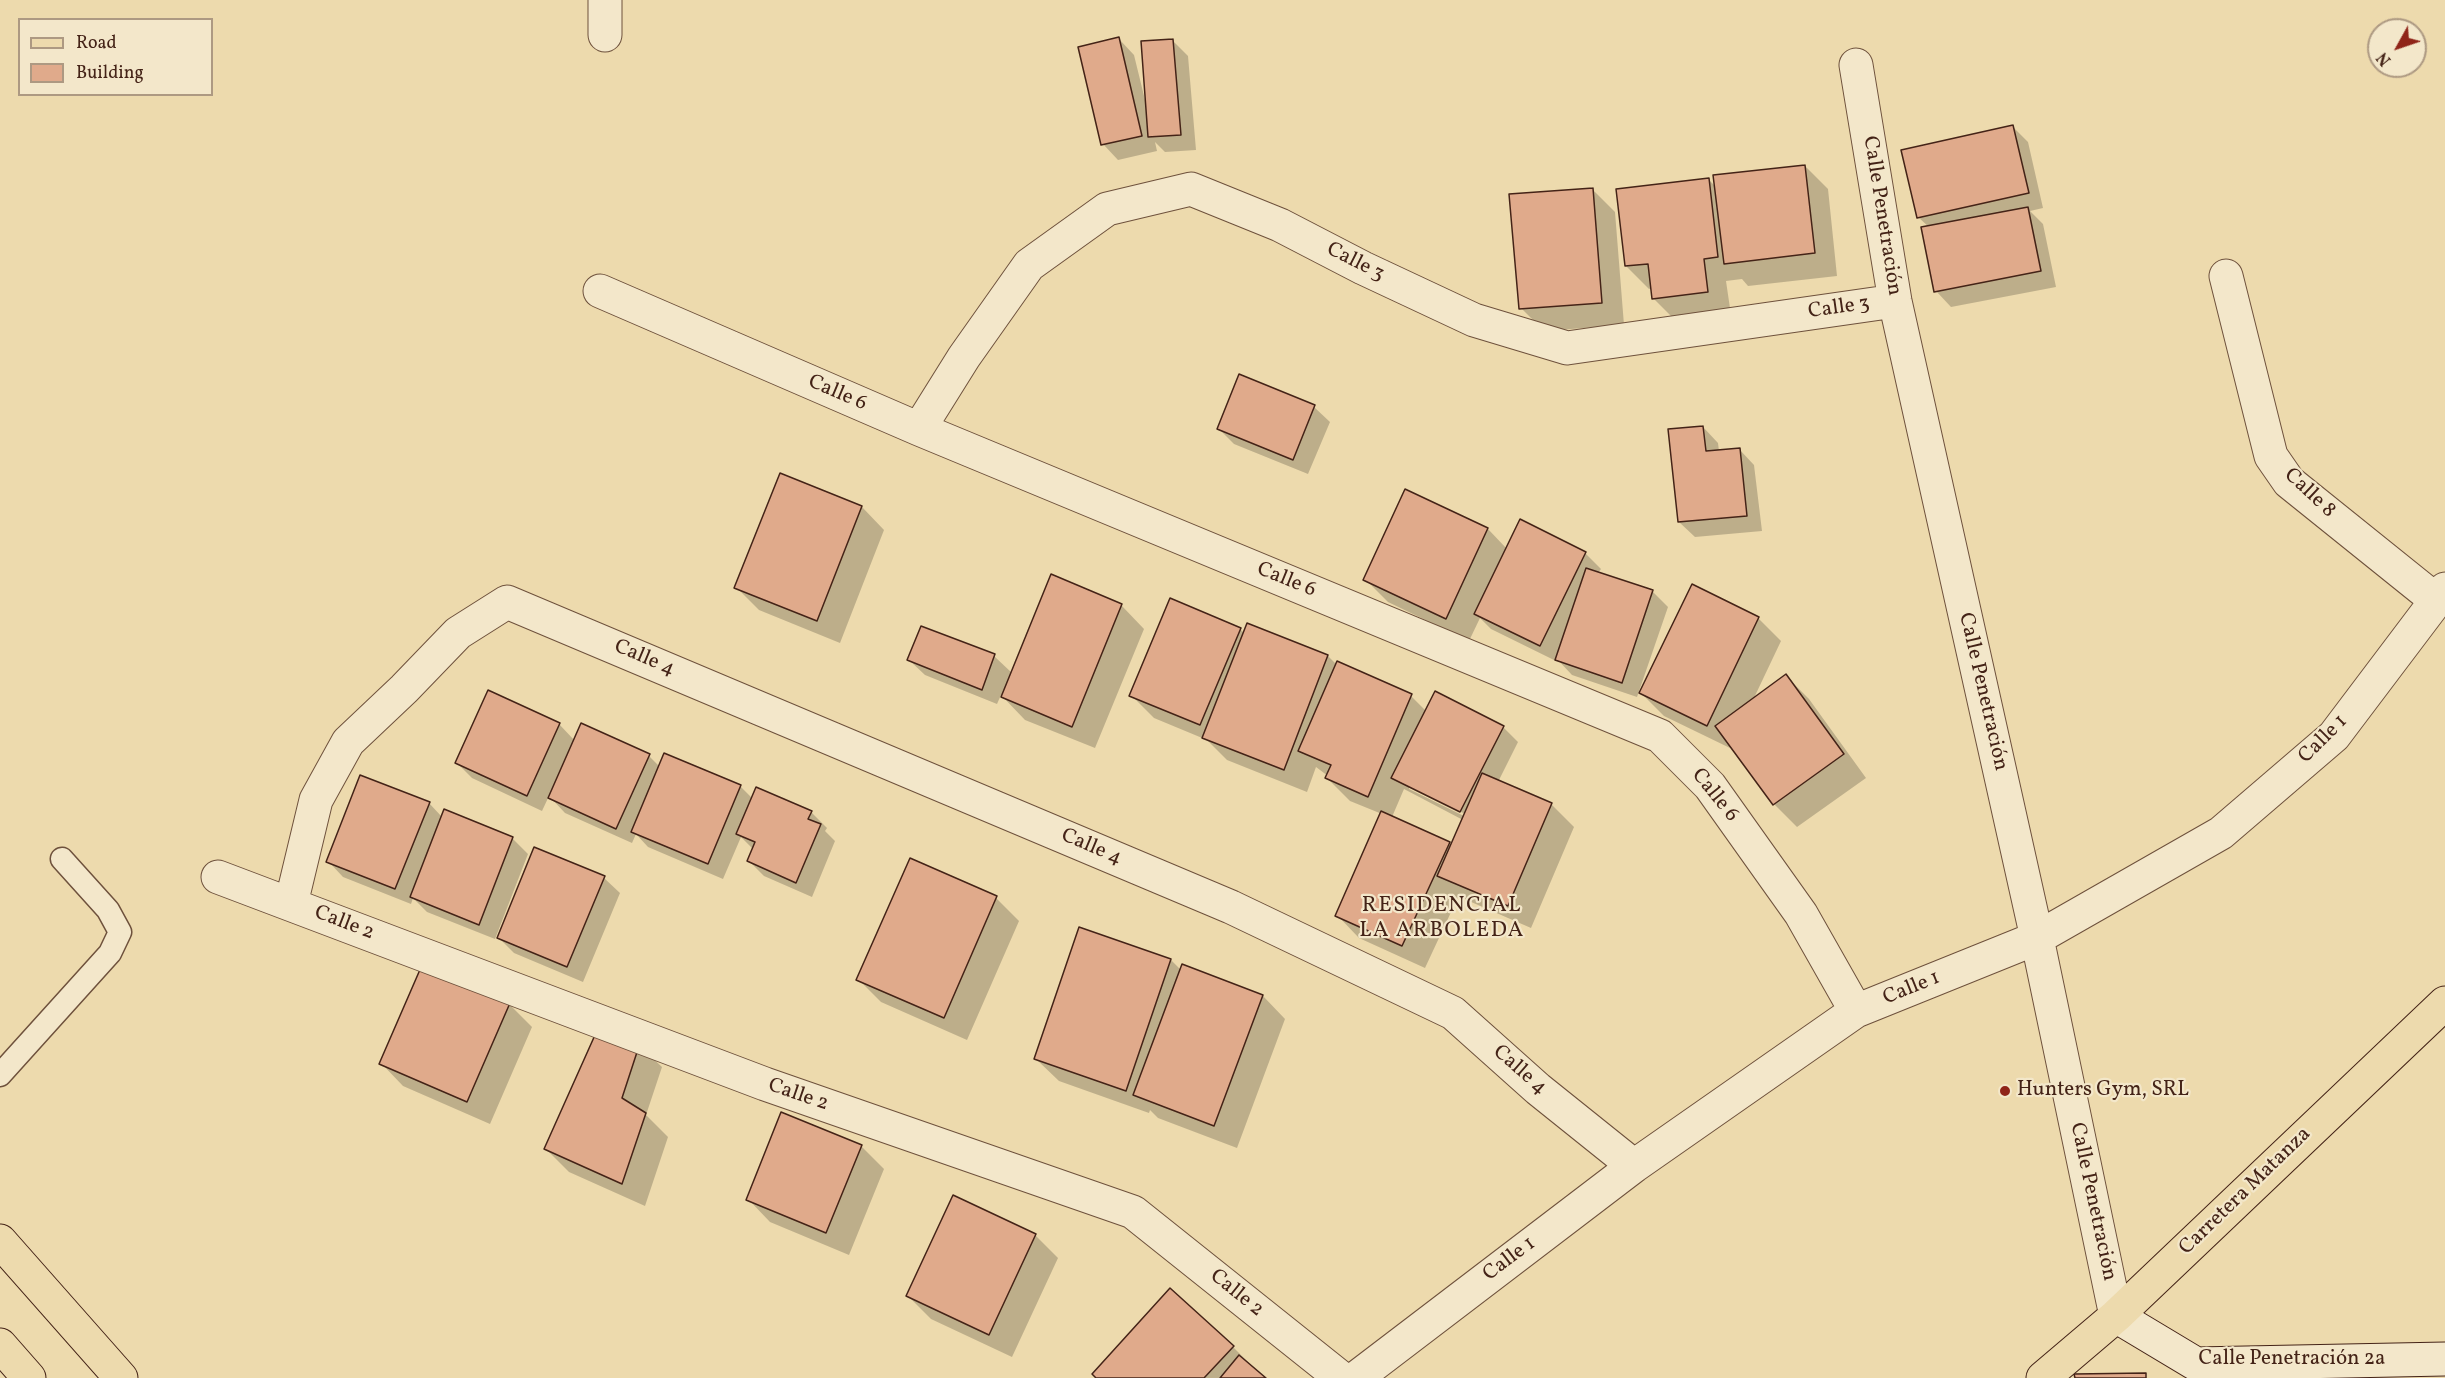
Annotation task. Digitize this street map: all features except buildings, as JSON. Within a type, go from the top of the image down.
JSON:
[{"type":"main road","name":"Carretera Matanza","points":[[2043,1378],[2116,1316],[2445,1003]]},
{"type":"main road","points":[[0,1241],[121,1378]]},
{"type":"main road","points":[[0,1345],[29,1378]]},
{"type":"street","points":[[604,0],[605,35]]},
{"type":"street","name":"Calle Penetración","points":[[1856,65],[1895,302],[2037,938],[2116,1316]]},
{"type":"street","name":"Calle 3","points":[[918,429],[964,357],[1029,265],[1107,209],[1191,189],[1280,225],[1363,268],[1473,320],[1568,348],[1895,302]]},
{"type":"street","name":"Calle 8","points":[[2226,276],[2271,456],[2277,465],[2289,482],[2441,595]]},
{"type":"street","name":"Calle 6","points":[[600,291],[918,429],[1660,736],[1710,786],[1801,914],[1856,1011]]},
{"type":"street","name":"Calle 1","points":[[1356,1378],[1634,1166],[1856,1011],[2037,938],[2221,833],[2334,736],[2441,595]]},
{"type":"street","name":"Calle 4","points":[[291,904],[316,800],[348,742],[458,633],[507,602],[1231,907],[1453,1013],[1538,1089],[1634,1166]]},
{"type":"street","name":"Calle 2","points":[[218,877],[765,1084],[1133,1212],[1341,1378]]},
{"type":"street","name":"Calle Penetración 2a","points":[[2116,1316],[2197,1371],[2445,1359]]},
{"type":"lane","points":[[0,1075],[110,953],[120,932],[108,910],[62,859]]},
{"type":"place","name":"Hunters Gym, SRL","points":[[2005,1091]]},
{"type":"district","name":"RESIDENCIAL LA ARBOLEDA","points":[[1442,920]]}]
